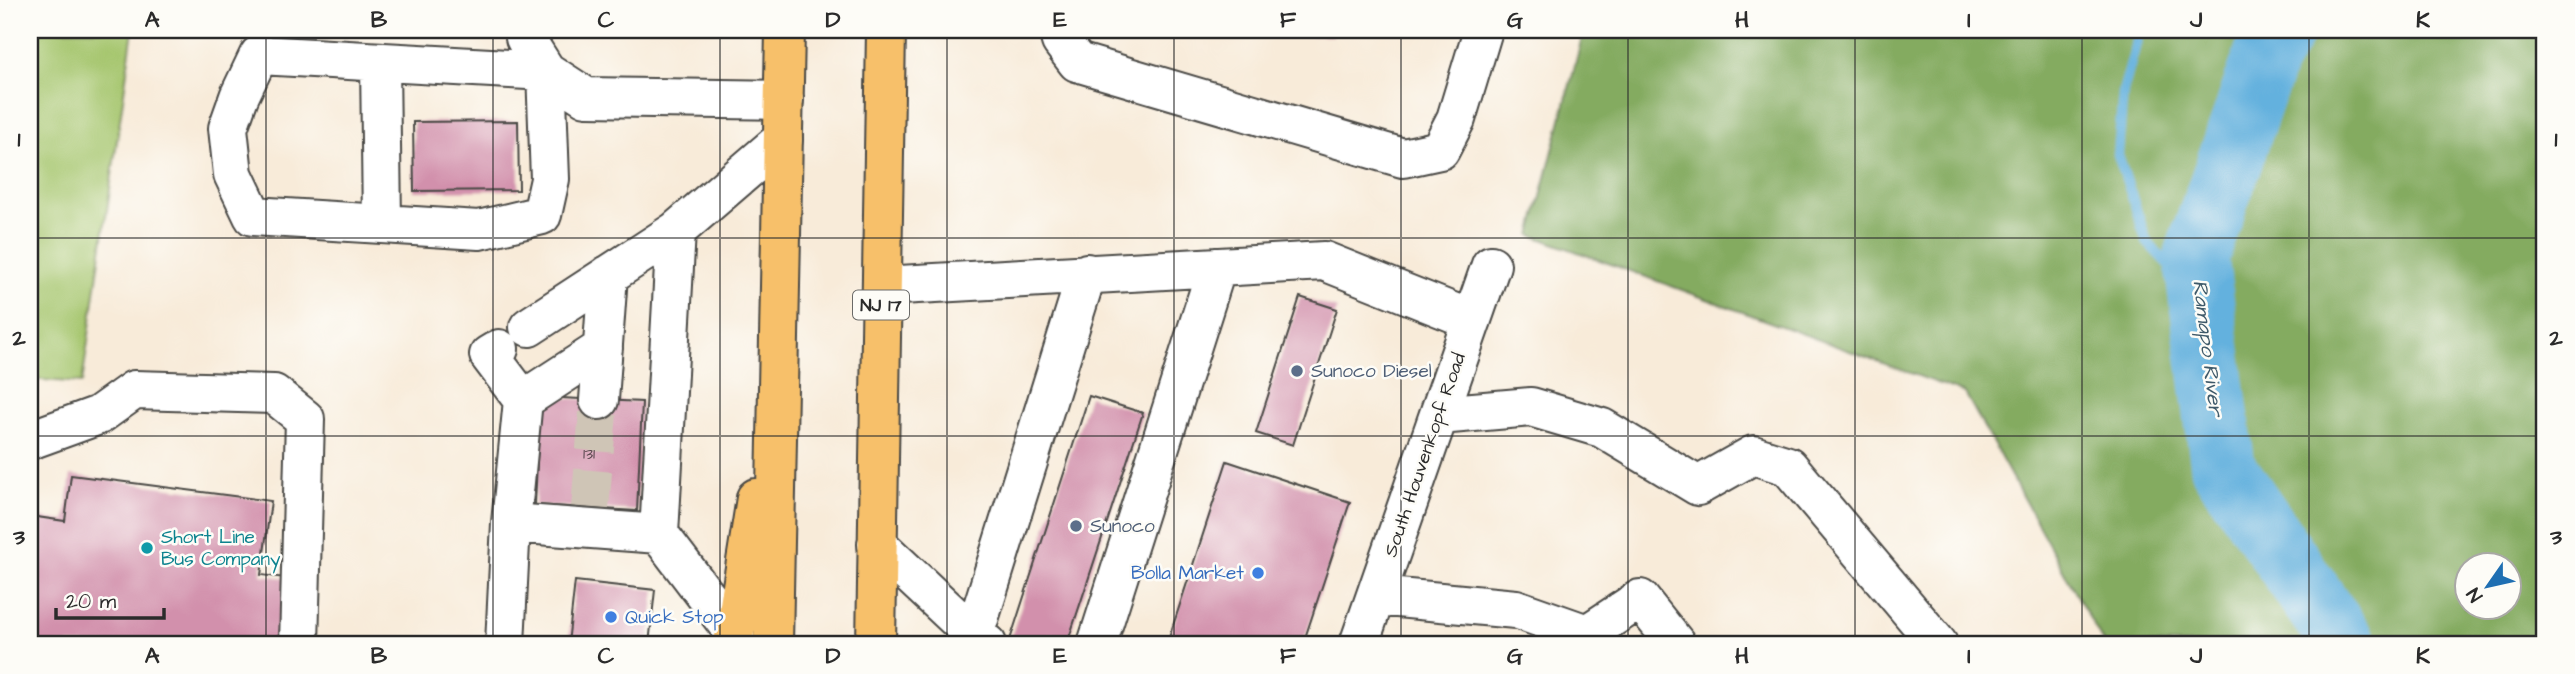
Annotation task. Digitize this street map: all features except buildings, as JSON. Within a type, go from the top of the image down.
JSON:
[{"type":"highway","points":[[773,644],[785,30]]},
{"type":"highway","name":"NJ 17","points":[[876,644],[886,30]]},
{"type":"highway","points":[[734,639],[779,355]]},
{"type":"highway","points":[[877,561],[895,644]]},
{"type":"street","points":[[524,30],[525,38],[546,71],[586,97],[784,100]]},
{"type":"street","points":[[1058,30],[1061,41],[1077,62],[1403,158],[1440,150],[1456,118],[1483,30]]},
{"type":"street","points":[[259,55],[546,71],[550,179],[542,215],[480,230],[253,216],[233,174],[228,128],[259,55]]},
{"type":"street","points":[[380,62],[382,224]]},
{"type":"street","points":[[505,644],[511,523],[523,400],[489,355],[676,232],[783,139]]},
{"type":"street","points":[[676,232],[659,534],[734,639]]},
{"type":"street","points":[[882,286],[1324,261],[1472,320]]},
{"type":"street","name":"South Houvenkopf Road","points":[[1359,644],[1491,265]]},
{"type":"street","points":[[1097,644],[1217,267]]},
{"type":"street","points":[[877,561],[980,640],[1087,273]]},
{"type":"street","points":[[599,400],[608,275]]},
{"type":"street","points":[[523,400],[603,348]]},
{"type":"street","points":[[30,440],[99,415],[134,390],[274,394],[306,419],[299,644]]},
{"type":"street","points":[[1439,415],[1531,407],[1602,428],[1698,486],[1753,455],[1788,466],[1938,644]]},
{"type":"street","points":[[511,523],[589,518],[659,534]]},
{"type":"street","points":[[1376,596],[1516,609],[1587,634],[1640,599],[1676,644]]},
{"type":"green space","points":[[30,30],[133,30],[82,383],[30,379]]},
{"type":"green space","points":[[1584,30],[2545,30],[2545,644],[2104,644],[1965,393],[1531,235]]},
{"type":"waterway","points":[[2140,30],[2123,92],[2118,155],[2147,242],[2201,299]]},
{"type":"waterway","name":"Ramapo River","points":[[2282,30],[2265,59],[2196,258],[2223,467],[2344,644]]},
{"type":"tunnel","points":[[590,508],[599,400]]},
{"type":"place","name":"Sunoco Diesel","points":[[1297,371]]},
{"type":"place","name":"Sunoco","points":[[1076,526]]},
{"type":"place","name":"Short Line Bus Company","points":[[147,548]]},
{"type":"place","name":"Bolla Market","points":[[1258,573]]},
{"type":"place","name":"Quick Stop","points":[[611,617]]}]
